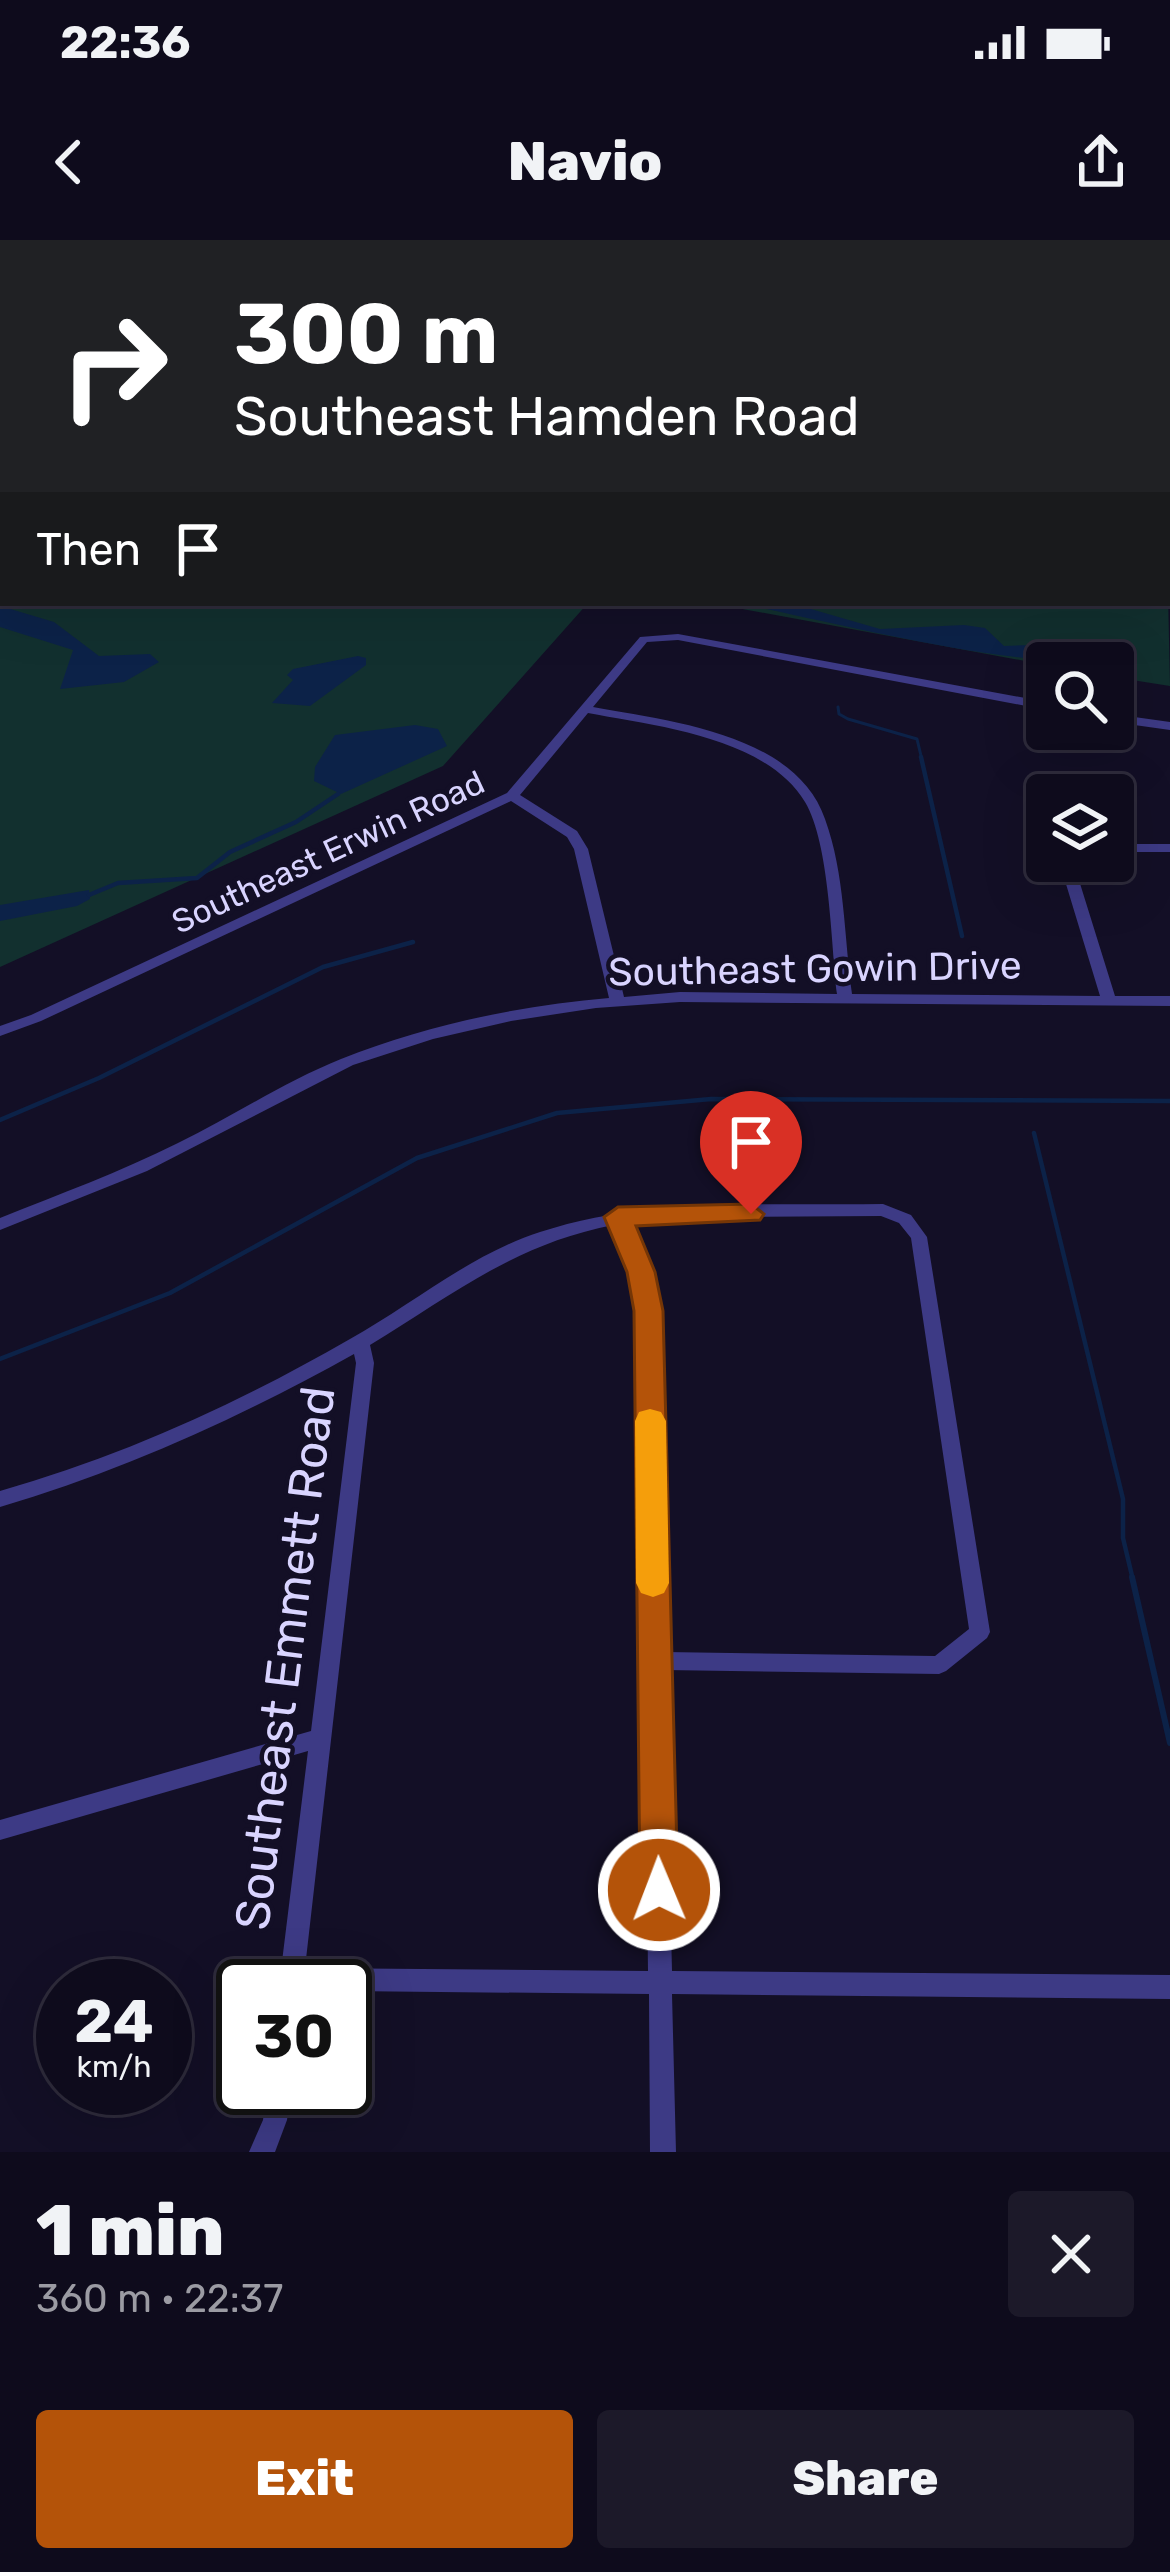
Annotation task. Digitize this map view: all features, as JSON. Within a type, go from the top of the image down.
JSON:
[{"type":"street","name":"Southeast Erwin Road","points":[[0,1030],[53,1010],[512,796],[644,639],[669,636],[1026,702]]},
{"type":"street","points":[[586,709],[706,734],[741,747],[790,778],[813,804],[824,844],[845,998]]},
{"type":"street","points":[[1134,721],[1170,726]]},
{"type":"street","points":[[512,796],[572,834],[581,849],[616,1000]]},
{"type":"street","points":[[1134,848],[1170,848]]},
{"type":"street","points":[[1072,882],[1109,1000]]},
{"type":"street","name":"Southeast Gowin Drive","points":[[0,1224],[166,1156],[289,1088],[351,1061],[509,1016],[616,1000],[1170,1001]]},
{"type":"street","points":[[0,1499],[160,1442],[360,1342],[491,1260],[543,1237],[618,1217],[883,1210],[905,1219],[920,1237],[980,1632],[939,1665],[654,1661]]},
{"type":"street","points":[[618,1217],[641,1272],[649,1311],[663,2152]]},
{"type":"street","name":"Southeast Emmett Road","points":[[294,1959],[365,1363],[360,1342]]},
{"type":"street","points":[[0,1831],[322,1737]]},
{"type":"street","points":[[372,1983],[1170,1987]]},
{"type":"street","points":[[262,2152],[276,2115]]},
{"type":"green space","points":[[0,606],[585,606],[443,766],[0,967]]},
{"type":"green space","points":[[726,606],[1168,606],[1170,686],[1134,680],[1134,642],[1026,642],[1026,661]]},
{"type":"water","points":[[0,606],[6,606],[54,622],[99,656],[150,654],[159,662],[124,682],[60,689],[73,650],[0,627]]},
{"type":"water","points":[[753,606],[800,606],[880,629],[985,628],[1004,646],[1026,645],[1026,658]]},
{"type":"water","points":[[366,658],[366,665],[310,706],[272,703],[293,680],[287,675],[293,669]]},
{"type":"water","points":[[415,725],[438,729],[447,746],[341,794],[314,781],[315,767],[335,735]]},
{"type":"water","points":[[89,890],[90,899],[77,906],[0,921],[0,905]]},
{"type":"waterway","points":[[838,707],[839,714],[848,719],[917,739],[922,760]]},
{"type":"waterway","points":[[921,757],[962,936]]},
{"type":"waterway","points":[[89,895],[118,883],[197,878],[230,852],[296,822],[338,794]]},
{"type":"waterway","points":[[0,1120],[99,1078],[323,967],[413,942]]},
{"type":"waterway","points":[[0,1359],[170,1293],[417,1158],[557,1113],[711,1099],[1170,1101]]},
{"type":"waterway","points":[[1034,1133],[1123,1499],[1123,1538],[1133,1580]]},
{"type":"waterway","points":[[1132,1577],[1170,1743]]},
{"type":"slow traffic","points":[[650,1421],[653,1583]]},
{"type":"route","points":[[659,1890],[649,1311],[641,1272],[618,1217],[751,1214]]}]
